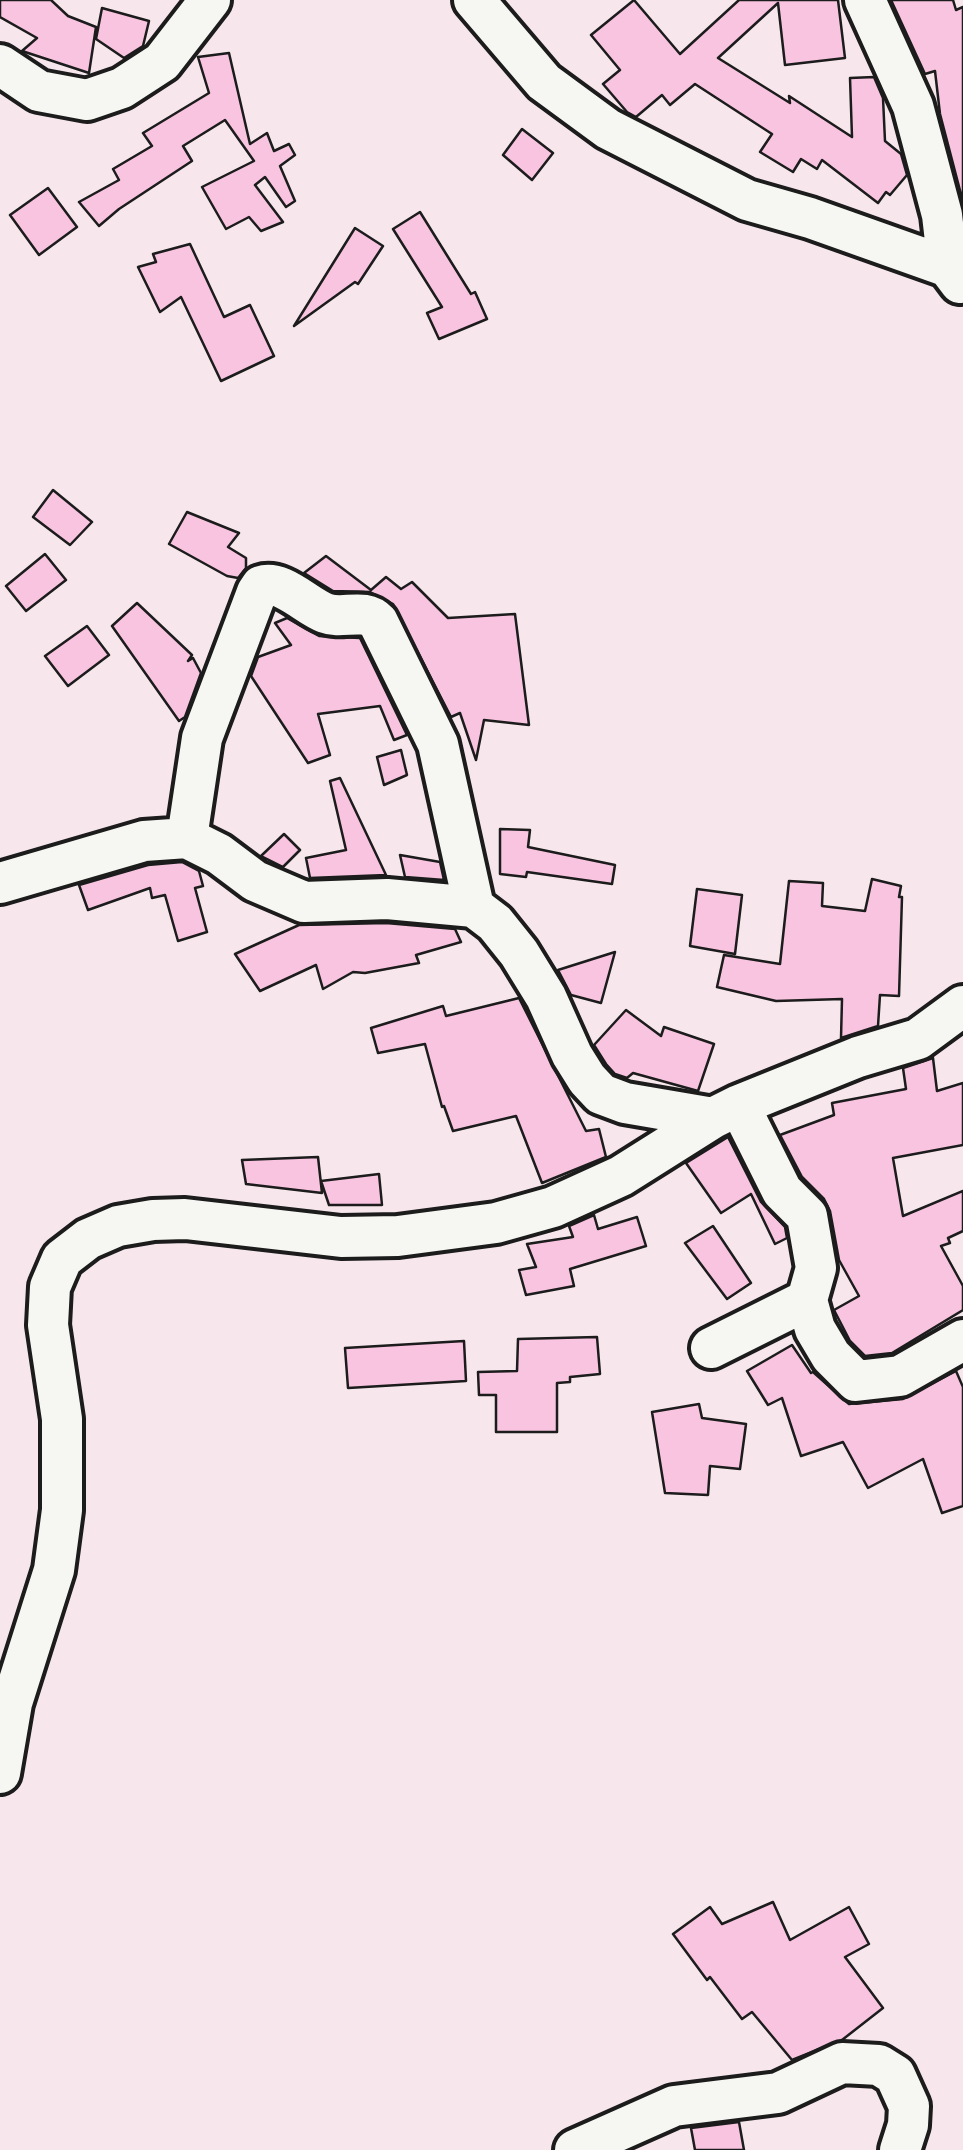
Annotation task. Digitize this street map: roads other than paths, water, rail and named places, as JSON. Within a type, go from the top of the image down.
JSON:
[{"type":"street","points":[[0,64],[38,92],[87,100],[122,88],[162,62],[210,0]]},
{"type":"street","points":[[474,0],[544,82],[608,129],[748,200],[810,218],[956,277]]},
{"type":"street","points":[[865,0],[913,106],[956,277]]},
{"type":"street","points":[[186,838],[202,738],[257,592],[261,586],[274,584],[326,613],[370,615],[378,622],[438,744],[474,907]]},
{"type":"street","points":[[0,883],[144,841],[186,838],[219,854],[255,882],[304,902],[387,899],[474,907],[495,923],[519,954],[546,997],[572,1055],[601,1094],[625,1103],[726,1112],[782,1191],[807,1216],[816,1268],[807,1300],[814,1330],[838,1365],[856,1381],[900,1376],[963,1340]]},
{"type":"street","points":[[0,1774],[12,1703],[54,1570],[60,1525],[62,1419],[48,1324],[50,1287],[62,1259],[88,1238],[118,1226],[153,1220],[185,1219],[341,1236],[398,1236],[496,1223],[553,1207],[621,1176],[726,1112],[858,1057],[918,1039],[963,1006]]},
{"type":"street","points":[[711,1348],[807,1300]]},
{"type":"street","points":[[575,2150],[674,2106],[778,2093],[842,2063],[878,2066],[895,2076],[910,2106],[900,2150]]}]
